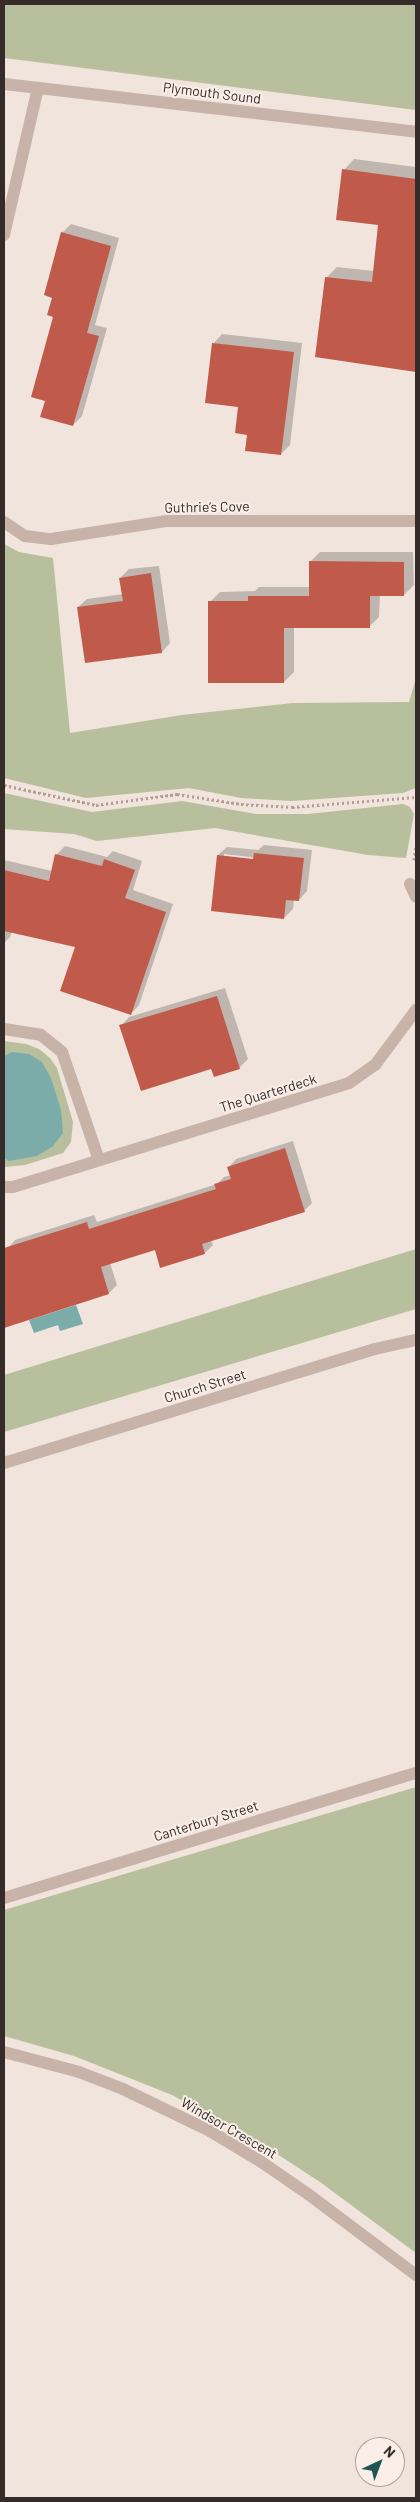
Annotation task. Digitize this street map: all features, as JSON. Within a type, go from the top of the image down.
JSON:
[{"type":"street","name":"Plymouth Sound","points":[[4,84],[416,132]]},
{"type":"street","points":[[4,236],[38,88]]},
{"type":"street","name":"Guthrie’s Cove","points":[[4,522],[25,536],[51,539],[166,521],[416,522]]},
{"type":"street","points":[[410,884],[416,896]]},
{"type":"street","name":"The Quarterdeck","points":[[4,1188],[13,1187],[349,1083],[375,1065],[416,1010]]},
{"type":"street","points":[[4,1029],[41,1035],[62,1052],[99,1160]]},
{"type":"street","name":"Church Street","points":[[4,1463],[376,1349],[416,1340]]},
{"type":"street","name":"Canterbury Street","points":[[4,1898],[416,1773]]},
{"type":"street","name":"Windsor Crescent","points":[[4,2052],[78,2072],[132,2093],[210,2131],[260,2161],[308,2194],[416,2275]]},
{"type":"path","points":[[4,785],[96,805],[177,794],[241,804],[292,807],[416,797]]},
{"type":"green space","points":[[4,4],[416,4],[416,110],[4,58]]},
{"type":"green space","points":[[4,544],[19,552],[53,558],[70,733],[182,715],[293,703],[409,702],[416,678],[416,788],[403,793],[292,801],[241,798],[189,788],[86,798],[4,778]]},
{"type":"green space","points":[[4,793],[92,812],[182,801],[256,814],[308,814],[403,804],[410,807],[414,814],[406,858],[368,855],[215,828],[97,841],[74,834],[4,829]]},
{"type":"green space","points":[[4,1041],[26,1044],[39,1049],[50,1058],[57,1068],[73,1122],[71,1142],[63,1153],[25,1165],[4,1167]]},
{"type":"green space","points":[[416,1249],[416,1309],[4,1432],[4,1375]]},
{"type":"green space","points":[[416,1787],[416,2253],[320,2182],[271,2150],[172,2095],[74,2056],[4,2036],[4,1910]]},
{"type":"water","points":[[12,1052],[29,1054],[42,1062],[51,1078],[61,1110],[63,1133],[53,1146],[37,1156],[9,1161],[4,1158],[4,1056]]},
{"type":"water","points":[[76,1305],[83,1324],[60,1331],[58,1325],[34,1333],[29,1320]]},
{"type":"building","points":[[342,169],[416,179],[416,372],[315,357],[325,277],[372,282],[378,225],[336,220]]},
{"type":"building","points":[[61,232],[111,246],[87,333],[99,336],[73,426],[40,417],[45,401],[31,397],[53,317],[47,315],[52,298],[44,295]]},
{"type":"building","points":[[212,343],[294,352],[281,455],[245,451],[247,435],[235,433],[238,407],[205,403]]},
{"type":"building","points":[[309,561],[404,562],[404,596],[370,596],[370,628],[284,628],[284,683],[208,683],[208,601],[248,601],[248,596],[309,596]]},
{"type":"building","points":[[151,573],[162,653],[85,663],[77,607],[123,601],[119,578]]},
{"type":"building","points":[[254,853],[304,858],[299,901],[286,900],[284,919],[211,911],[217,855],[253,859]]},
{"type":"building","points":[[55,854],[102,866],[104,859],[135,870],[125,898],[166,912],[131,1015],[60,991],[75,947],[4,931],[4,870],[49,881]]},
{"type":"building","points":[[217,996],[240,1069],[214,1077],[211,1069],[141,1091],[119,1025]]},
{"type":"building","points":[[285,1148],[305,1212],[202,1244],[205,1254],[160,1268],[155,1250],[101,1267],[109,1294],[4,1328],[4,1248],[87,1222],[89,1229],[216,1189],[214,1184],[231,1179],[227,1167]]}]
